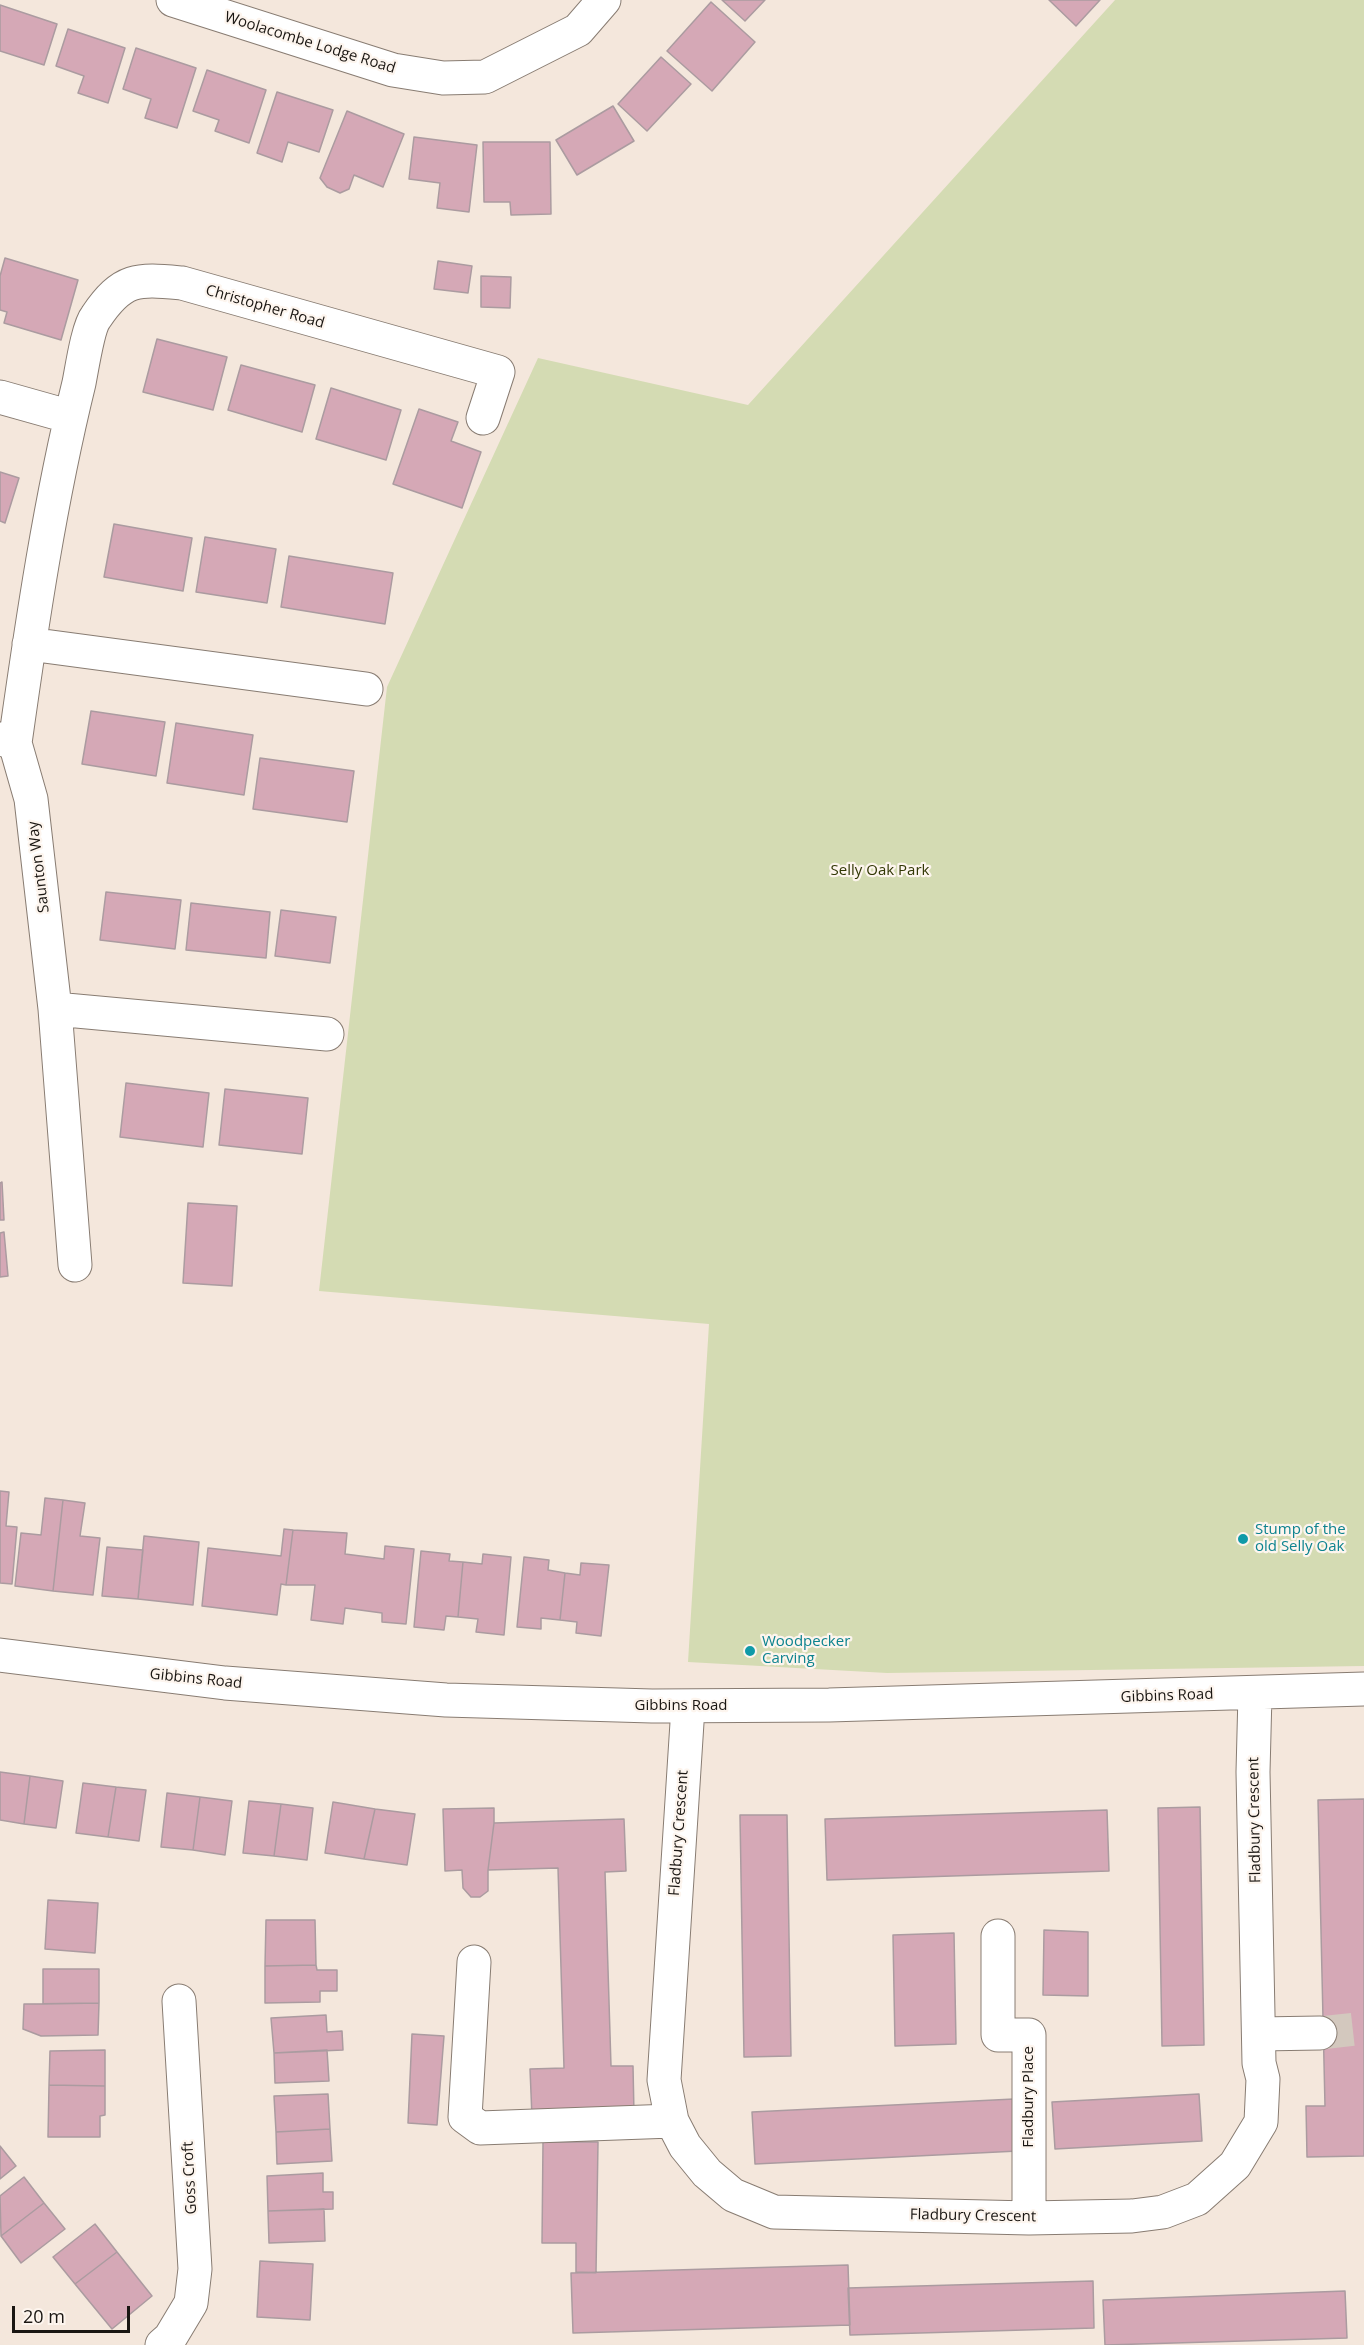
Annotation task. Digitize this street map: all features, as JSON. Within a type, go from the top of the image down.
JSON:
[{"type":"street","name":"Woolacombe Lodge Road","points":[[173,0],[393,70],[443,78],[485,77],[578,30],[604,0]]},
{"type":"street","name":"Christopher Road","points":[[7,741],[28,644],[71,417],[94,318],[122,287],[143,280],[182,283],[498,372],[483,418]]},
{"type":"street","points":[[0,397],[71,417]]},
{"type":"street","points":[[28,644],[366,689]]},
{"type":"street","name":"Saunton Way","points":[[7,741],[31,798],[55,1009],[75,1265]]},
{"type":"street","points":[[55,1009],[327,1034]]},
{"type":"street","name":"Gibbins Road","points":[[0,1655],[225,1683],[446,1700],[688,1707],[829,1706],[1364,1689]]},
{"type":"street","name":"Fladbury Crescent","points":[[688,1707],[664,2080],[672,2121],[685,2146],[707,2173],[733,2194],[774,2212],[1029,2218],[1132,2216],[1163,2212],[1197,2199],[1234,2165],[1261,2122],[1263,2079],[1259,2064],[1253,1772],[1255,1694]]},
{"type":"street","name":"Fladbury Place","points":[[998,1935],[998,2035],[1029,2035],[1029,2218]]},
{"type":"street","points":[[474,1962],[465,2117],[480,2128],[672,2121]]},
{"type":"street","name":"Goss Croft","points":[[162,2345],[170,2338],[191,2303],[195,2269],[179,2001]]},
{"type":"street","points":[[1259,2034],[1320,2033]]},
{"type":"green space","name":"Selly Oak Park","points":[[1115,0],[1364,0],[1364,1666],[887,1673],[688,1662],[709,1324],[319,1291],[387,687],[538,358],[748,405]]},
{"type":"building","points":[[722,0],[765,0],[745,21]]},
{"type":"building","points":[[1049,0],[1100,0],[1076,26]]},
{"type":"building","points":[[711,2],[755,42],[712,91],[667,51]]},
{"type":"building","points":[[0,5],[57,24],[44,65],[0,51]]},
{"type":"building","points":[[68,29],[125,48],[108,103],[78,93],[84,76],[56,66]]},
{"type":"building","points":[[136,48],[196,68],[177,128],[145,118],[151,99],[123,89]]},
{"type":"building","points":[[661,57],[691,84],[647,131],[618,104]]},
{"type":"building","points":[[207,70],[266,90],[249,143],[215,131],[219,120],[193,111]]},
{"type":"building","points":[[277,92],[333,110],[319,152],[288,142],[282,162],[257,153]]},
{"type":"building","points":[[613,106],[634,141],[577,175],[556,140]]},
{"type":"building","points":[[347,111],[404,134],[383,187],[354,175],[349,189],[340,193],[327,187],[320,178]]},
{"type":"building","points":[[414,137],[477,145],[469,212],[437,208],[440,183],[409,179]]},
{"type":"building","points":[[483,142],[550,142],[551,214],[511,215],[510,202],[484,202]]},
{"type":"building","points":[[5,258],[78,280],[61,340],[4,323],[7,312],[0,310],[0,276]]},
{"type":"building","points":[[438,261],[472,266],[468,293],[434,289]]},
{"type":"building","points":[[481,276],[511,277],[510,308],[481,307]]},
{"type":"building","points":[[157,339],[227,357],[213,410],[143,392]]},
{"type":"building","points":[[241,365],[315,385],[302,432],[228,410]]},
{"type":"building","points":[[331,388],[401,410],[386,460],[316,439]]},
{"type":"building","points":[[419,409],[458,422],[451,441],[481,452],[462,508],[393,484]]},
{"type":"building","points":[[0,472],[19,478],[5,523],[0,521]]},
{"type":"building","points":[[114,524],[192,538],[183,591],[104,577]]},
{"type":"building","points":[[205,537],[276,549],[267,603],[196,592]]},
{"type":"building","points":[[289,556],[393,573],[385,624],[281,607]]},
{"type":"building","points":[[91,711],[165,722],[156,776],[82,764]]},
{"type":"building","points":[[176,723],[253,735],[244,795],[167,783]]},
{"type":"building","points":[[260,758],[354,771],[347,822],[253,809]]},
{"type":"building","points":[[106,892],[181,900],[175,949],[100,940]]},
{"type":"building","points":[[191,903],[270,912],[266,958],[186,950]]},
{"type":"building","points":[[281,910],[336,917],[330,963],[275,956]]},
{"type":"building","points":[[126,1083],[209,1093],[203,1147],[120,1137]]},
{"type":"building","points":[[225,1089],[308,1098],[302,1154],[219,1145]]},
{"type":"building","points":[[2,1182],[4,1220],[0,1220],[0,1183]]},
{"type":"building","points":[[188,1203],[237,1206],[232,1286],[183,1283]]},
{"type":"building","points":[[4,1232],[8,1276],[0,1277],[0,1233]]},
{"type":"building","points":[[0,1491],[9,1492],[6,1526],[17,1527],[12,1584],[0,1583]]},
{"type":"building","points":[[45,1498],[63,1500],[53,1591],[15,1586],[21,1533],[41,1535]]},
{"type":"building","points":[[63,1500],[85,1503],[80,1536],[100,1538],[93,1595],[53,1591]]},
{"type":"building","points":[[284,1529],[293,1530],[286,1585],[281,1584],[277,1615],[202,1606],[208,1548],[281,1556]]},
{"type":"building","points":[[293,1530],[347,1533],[345,1554],[384,1559],[385,1546],[414,1549],[406,1624],[382,1622],[382,1613],[345,1608],[343,1624],[311,1620],[315,1585],[286,1585]]},
{"type":"building","points":[[144,1536],[199,1542],[193,1605],[138,1599]]},
{"type":"building","points":[[107,1547],[143,1550],[138,1599],[102,1596]]},
{"type":"building","points":[[421,1551],[450,1554],[449,1561],[463,1562],[458,1617],[446,1616],[444,1630],[414,1627]]},
{"type":"building","points":[[483,1554],[511,1557],[504,1635],[476,1632],[478,1619],[458,1617],[463,1562],[482,1564]]},
{"type":"building","points":[[524,1557],[549,1560],[548,1570],[565,1573],[560,1620],[541,1618],[541,1629],[517,1627]]},
{"type":"building","points":[[581,1563],[609,1565],[601,1636],[576,1633],[577,1622],[560,1620],[565,1573],[580,1575]]},
{"type":"building","points":[[0,1772],[30,1776],[24,1824],[0,1820]]},
{"type":"building","points":[[30,1776],[63,1781],[56,1828],[24,1824]]},
{"type":"building","points":[[83,1783],[116,1787],[108,1837],[76,1833]]},
{"type":"building","points":[[116,1787],[146,1790],[139,1841],[108,1837]]},
{"type":"building","points":[[167,1793],[200,1797],[193,1850],[161,1847]]},
{"type":"building","points":[[200,1797],[232,1801],[225,1855],[193,1850]]},
{"type":"building","points":[[1364,1799],[1364,2156],[1307,2157],[1306,2106],[1325,2106],[1318,1800]]},
{"type":"building","points":[[249,1801],[281,1804],[274,1856],[243,1853]]},
{"type":"building","points":[[333,1802],[375,1809],[364,1859],[325,1853]]},
{"type":"building","points":[[281,1804],[313,1808],[307,1860],[274,1856]]},
{"type":"building","points":[[1200,1807],[1204,2045],[1162,2046],[1158,1808]]},
{"type":"building","points":[[494,1808],[488,1891],[480,1897],[471,1897],[463,1888],[462,1870],[445,1871],[443,1809]]},
{"type":"building","points":[[375,1809],[415,1814],[407,1865],[364,1859]]},
{"type":"building","points":[[1107,1810],[1109,1871],[827,1880],[825,1819]]},
{"type":"building","points":[[740,1815],[787,1815],[791,2056],[744,2057]]},
{"type":"building","points":[[624,1819],[626,1871],[605,1872],[611,2066],[633,2066],[634,2114],[532,2117],[530,2069],[564,2068],[558,1868],[488,1870],[494,1823]]},
{"type":"building","points":[[48,1900],[98,1903],[95,1953],[45,1949]]},
{"type":"building","points":[[266,1920],[315,1920],[316,1965],[265,1966]]},
{"type":"building","points":[[1044,1930],[1088,1932],[1088,1996],[1043,1995]]},
{"type":"building","points":[[954,1933],[956,2044],[895,2046],[893,1935]]},
{"type":"building","points":[[316,1965],[317,1970],[337,1970],[337,1991],[320,1991],[320,2002],[265,2003],[265,1966]]},
{"type":"building","points":[[43,1969],[99,1969],[99,2003],[43,2004]]},
{"type":"building","points":[[99,2003],[98,2035],[41,2036],[23,2029],[24,2004]]},
{"type":"building","points":[[326,2015],[327,2032],[342,2031],[343,2050],[274,2053],[271,2018]]},
{"type":"building","points":[[412,2034],[444,2036],[437,2125],[408,2123]]},
{"type":"building","points":[[105,2050],[105,2086],[49,2085],[50,2051]]},
{"type":"building","points":[[327,2050],[329,2081],[275,2083],[274,2053]]},
{"type":"building","points":[[49,2085],[105,2086],[105,2115],[100,2116],[100,2137],[48,2137]]},
{"type":"building","points":[[328,2094],[330,2129],[276,2132],[274,2096]]},
{"type":"building","points":[[1199,2094],[1202,2141],[1055,2149],[1052,2102]]},
{"type":"building","points":[[1014,2099],[1018,2151],[755,2164],[752,2112]]},
{"type":"building","points":[[330,2129],[332,2161],[277,2164],[276,2132]]},
{"type":"building","points":[[543,2142],[598,2142],[596,2273],[576,2272],[576,2243],[542,2243]]},
{"type":"building","points":[[0,2146],[16,2166],[0,2179]]},
{"type":"building","points":[[323,2173],[323,2192],[333,2192],[333,2209],[268,2211],[267,2176]]},
{"type":"building","points":[[24,2177],[44,2203],[1,2236],[0,2196]]},
{"type":"building","points":[[44,2203],[65,2229],[21,2263],[1,2236]]},
{"type":"building","points":[[324,2209],[325,2241],[269,2243],[268,2211]]},
{"type":"building","points":[[95,2224],[117,2252],[75,2284],[53,2257]]},
{"type":"building","points":[[117,2252],[152,2296],[112,2329],[75,2284]]},
{"type":"building","points":[[260,2261],[313,2264],[310,2320],[257,2317]]},
{"type":"building","points":[[848,2265],[850,2325],[573,2333],[571,2273]]},
{"type":"building","points":[[1093,2281],[1094,2328],[850,2335],[848,2288]]},
{"type":"building","points":[[1345,2291],[1347,2338],[1105,2345],[1103,2300]]},
{"type":"tunnel","points":[[1320,2033],[1364,2028]]},
{"type":"place","name":"Stump of the old Selly Oak","points":[[1243,1539]]},
{"type":"place","name":"Woodpecker Carving","points":[[750,1651]]}]
